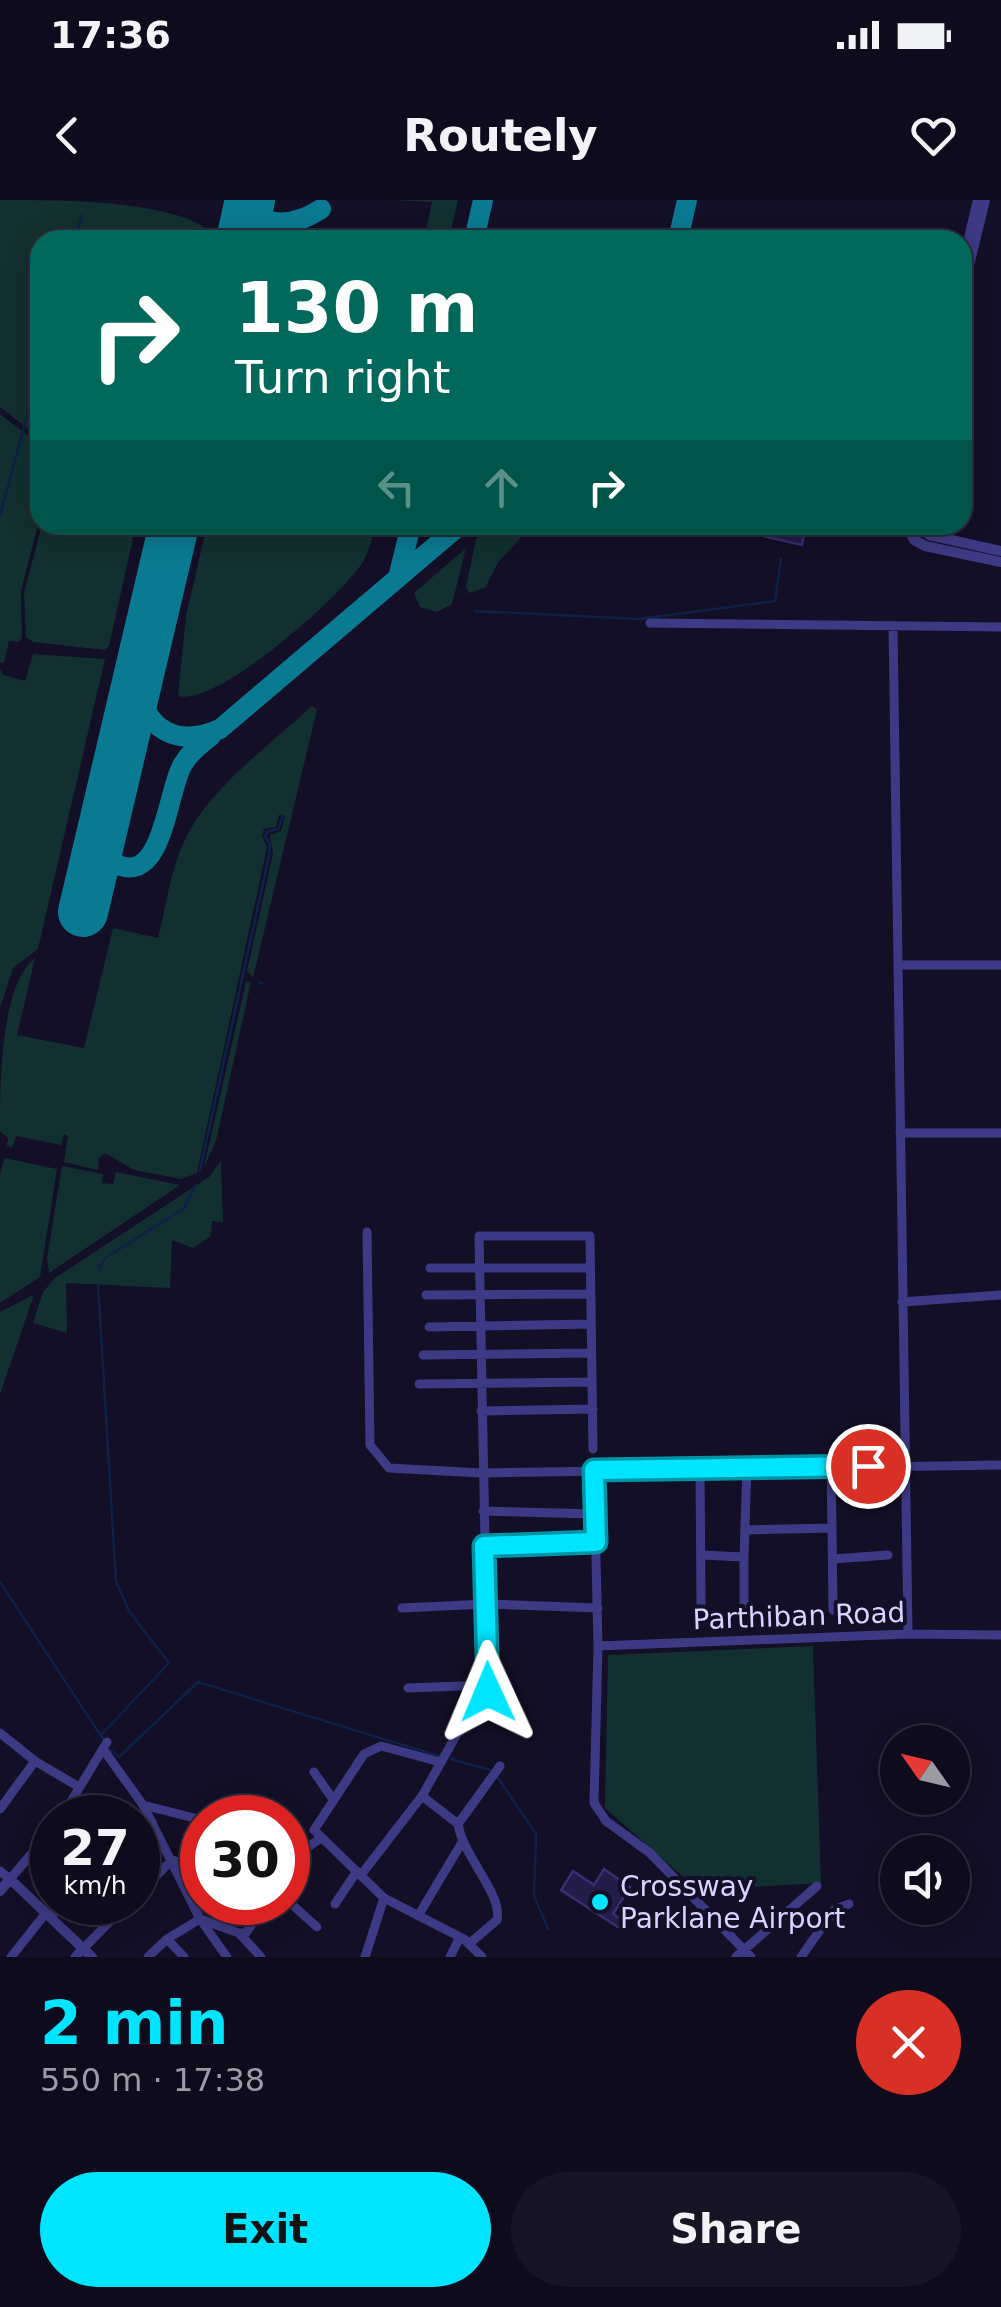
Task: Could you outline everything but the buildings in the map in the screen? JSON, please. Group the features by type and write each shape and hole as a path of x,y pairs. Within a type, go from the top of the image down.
{"street":[{"path":"972,231 981,200"},
{"path":"972,245 981,200"},
{"path":"911,535 925,546 1001,562"},
{"path":"929,535 1001,551"},
{"path":"650,623 1001,628"},
{"path":"893,626 908,1634"},
{"path":"898,965 1001,965"},
{"path":"900,1133 1001,1134"},
{"path":"367,1232 370,1446 389,1468 482,1473 1001,1465"},
{"path":"335,1904 422,1796 458,1734 484,1708 488,1685 479,1236 590,1236 593,1449"},
{"path":"430,1268 590,1268"},
{"path":"426,1295 590,1294"},
{"path":"902,1302 1001,1295"},
{"path":"429,1327 591,1324"},
{"path":"423,1355 592,1353"},
{"path":"419,1384 592,1382"},
{"path":"480,1411 593,1409"},
{"path":"831,1466 833,1610"},
{"path":"700,1468 701,1604"},
{"path":"744,1605 746,1468"},
{"path":"594,1470 598,1608 594,1794 598,1812 650,1853 749,1953"},
{"path":"482,1511 595,1514"},
{"path":"745,1530 832,1528"},
{"path":"484,1546 596,1542"},
{"path":"833,1559 888,1555"},
{"path":"701,1556 744,1557"},
{"path":"402,1608 486,1604 598,1608"},
{"name":"Parthiban Road","path":"598,1646 908,1634 1001,1635"},
{"path":"408,1688 488,1685"},
{"path":"0,1733 35,1761 79,1787"},
{"path":"74,1795 105,1745 137,1795"},
{"path":"440,1762 381,1746 364,1754 314,1830 384,1898 465,1940 482,1957"},
{"path":"0,1809 35,1761"},
{"path":"458,1824 500,1766"},
{"path":"314,1772 332,1798"},
{"path":"422,1796 458,1824 462,1844 498,1904 497,1920 465,1940 450,1957"},
{"path":"160,1837 180,1877"},
{"path":"310,1846 321,1838"},
{"path":"418,1916 462,1844"},
{"path":"0,1892 30,1856"},
{"path":"172,1860 180,1862"},
{"path":"160,1872 172,1860"},
{"path":"0,1871 30,1897"},
{"path":"736,1957 749,1953 817,1886"},
{"path":"365,1957 384,1898"},
{"path":"801,1957 834,1910 849,1904"},
{"path":"310,1921 317,1927"},
{"path":"10,1957 40,1925"},
{"path":"58,1925 83,1954 109,1925"},
{"path":"148,1957 167,1938 188,1925"},
{"path":"205,1925 227,1957"},
{"path":"217,1925 239,1934 261,1957"},
{"path":"239,1934 246,1933 251,1925"},
{"path":"167,1938 184,1957"}],"green space":[{"path":"0,200 134,206 183,217 203,226 203,230 30,230 30,430 0,407"},
{"path":"394,200 458,200 451,230 426,230 432,202"},
{"path":"0,414 30,437 30,535 35,535 21,591 22,638 9,641 4,663 0,662"},
{"path":"39,535 134,535 105,650 33,642 26,637 24,593"},
{"path":"205,535 373,535 363,562 350,578 277,646 221,684 197,695 178,696 186,616"},
{"path":"481,535 524,535 499,561 485,588 469,593 466,587 476,539"},
{"path":"466,548 452,604 437,612 420,607 414,593"},
{"path":"33,654 105,659 38,949 13,968 0,1008 0,669 3,675 25,681"},
{"path":"312,706 317,709 253,978 247,971 273,854 270,835 281,831 285,816 279,815 276,827 264,829 262,836 267,847 197,1173 181,1179 134,1170 105,1153 99,1158 98,1170 64,1162 68,1136 64,1134 61,1145 16,1136 12,1148 7,1146 8,1138 0,1131 4,1037 23,971 35,958 17,1035 84,1048 113,928 158,938 175,864 195,822 224,785"},
{"path":"246,982 251,982 216,1141 204,1167"},
{"path":"4,1158 57,1169 40,1277 0,1303 0,1175"},
{"path":"221,1161 223,1222 212,1221 211,1236 193,1248 172,1240 170,1288 66,1283 67,1333 33,1323 43,1292 55,1278 209,1177"},
{"path":"62,1166 103,1174 102,1183 113,1184 116,1172 180,1185 49,1273 47,1259"},
{"path":"33,1298 0,1394 0,1312"},
{"path":"813,1646 821,1883 698,1890 605,1808 608,1655"}],"waterway":[{"path":"78,230 82,215"},
{"path":"0,515 30,405"},
{"path":"475,611 639,619 775,601 781,559"},
{"path":"200,1170 269,856 270,843 265,837 267,832 278,829 283,816"},
{"path":"99,1269 104,1259 184,1208 196,1185"},
{"path":"98,1284 116,1581 129,1611 169,1663 101,1735"},
{"path":"0,1582 103,1739"},
{"path":"110,1750 119,1757 198,1682 439,1756"},
{"path":"451,1759 490,1770"},
{"path":"496,1775 536,1834 534,1896 548,1929"}],"taxiway":[{"path":"250,200 263,217 272,221 302,219 321,209"},
{"path":"476,230 483,200"},
{"path":"680,230 687,200"},
{"path":"398,578 409,535"},
{"path":"138,683 147,713 165,731 190,736 220,729 448,535"},
{"path":"101,838 105,853 116,864 132,867 144,862 162,832 183,764 211,736"}],"runway":[{"path":"243,230 250,200"},
{"path":"83,912 172,535"}],"place":[{"name":"Crossway Parklane Airport","path":"600,1902"}],"route":[{"path":"488,1692 484,1546 596,1542 594,1470 868,1466"}]}
